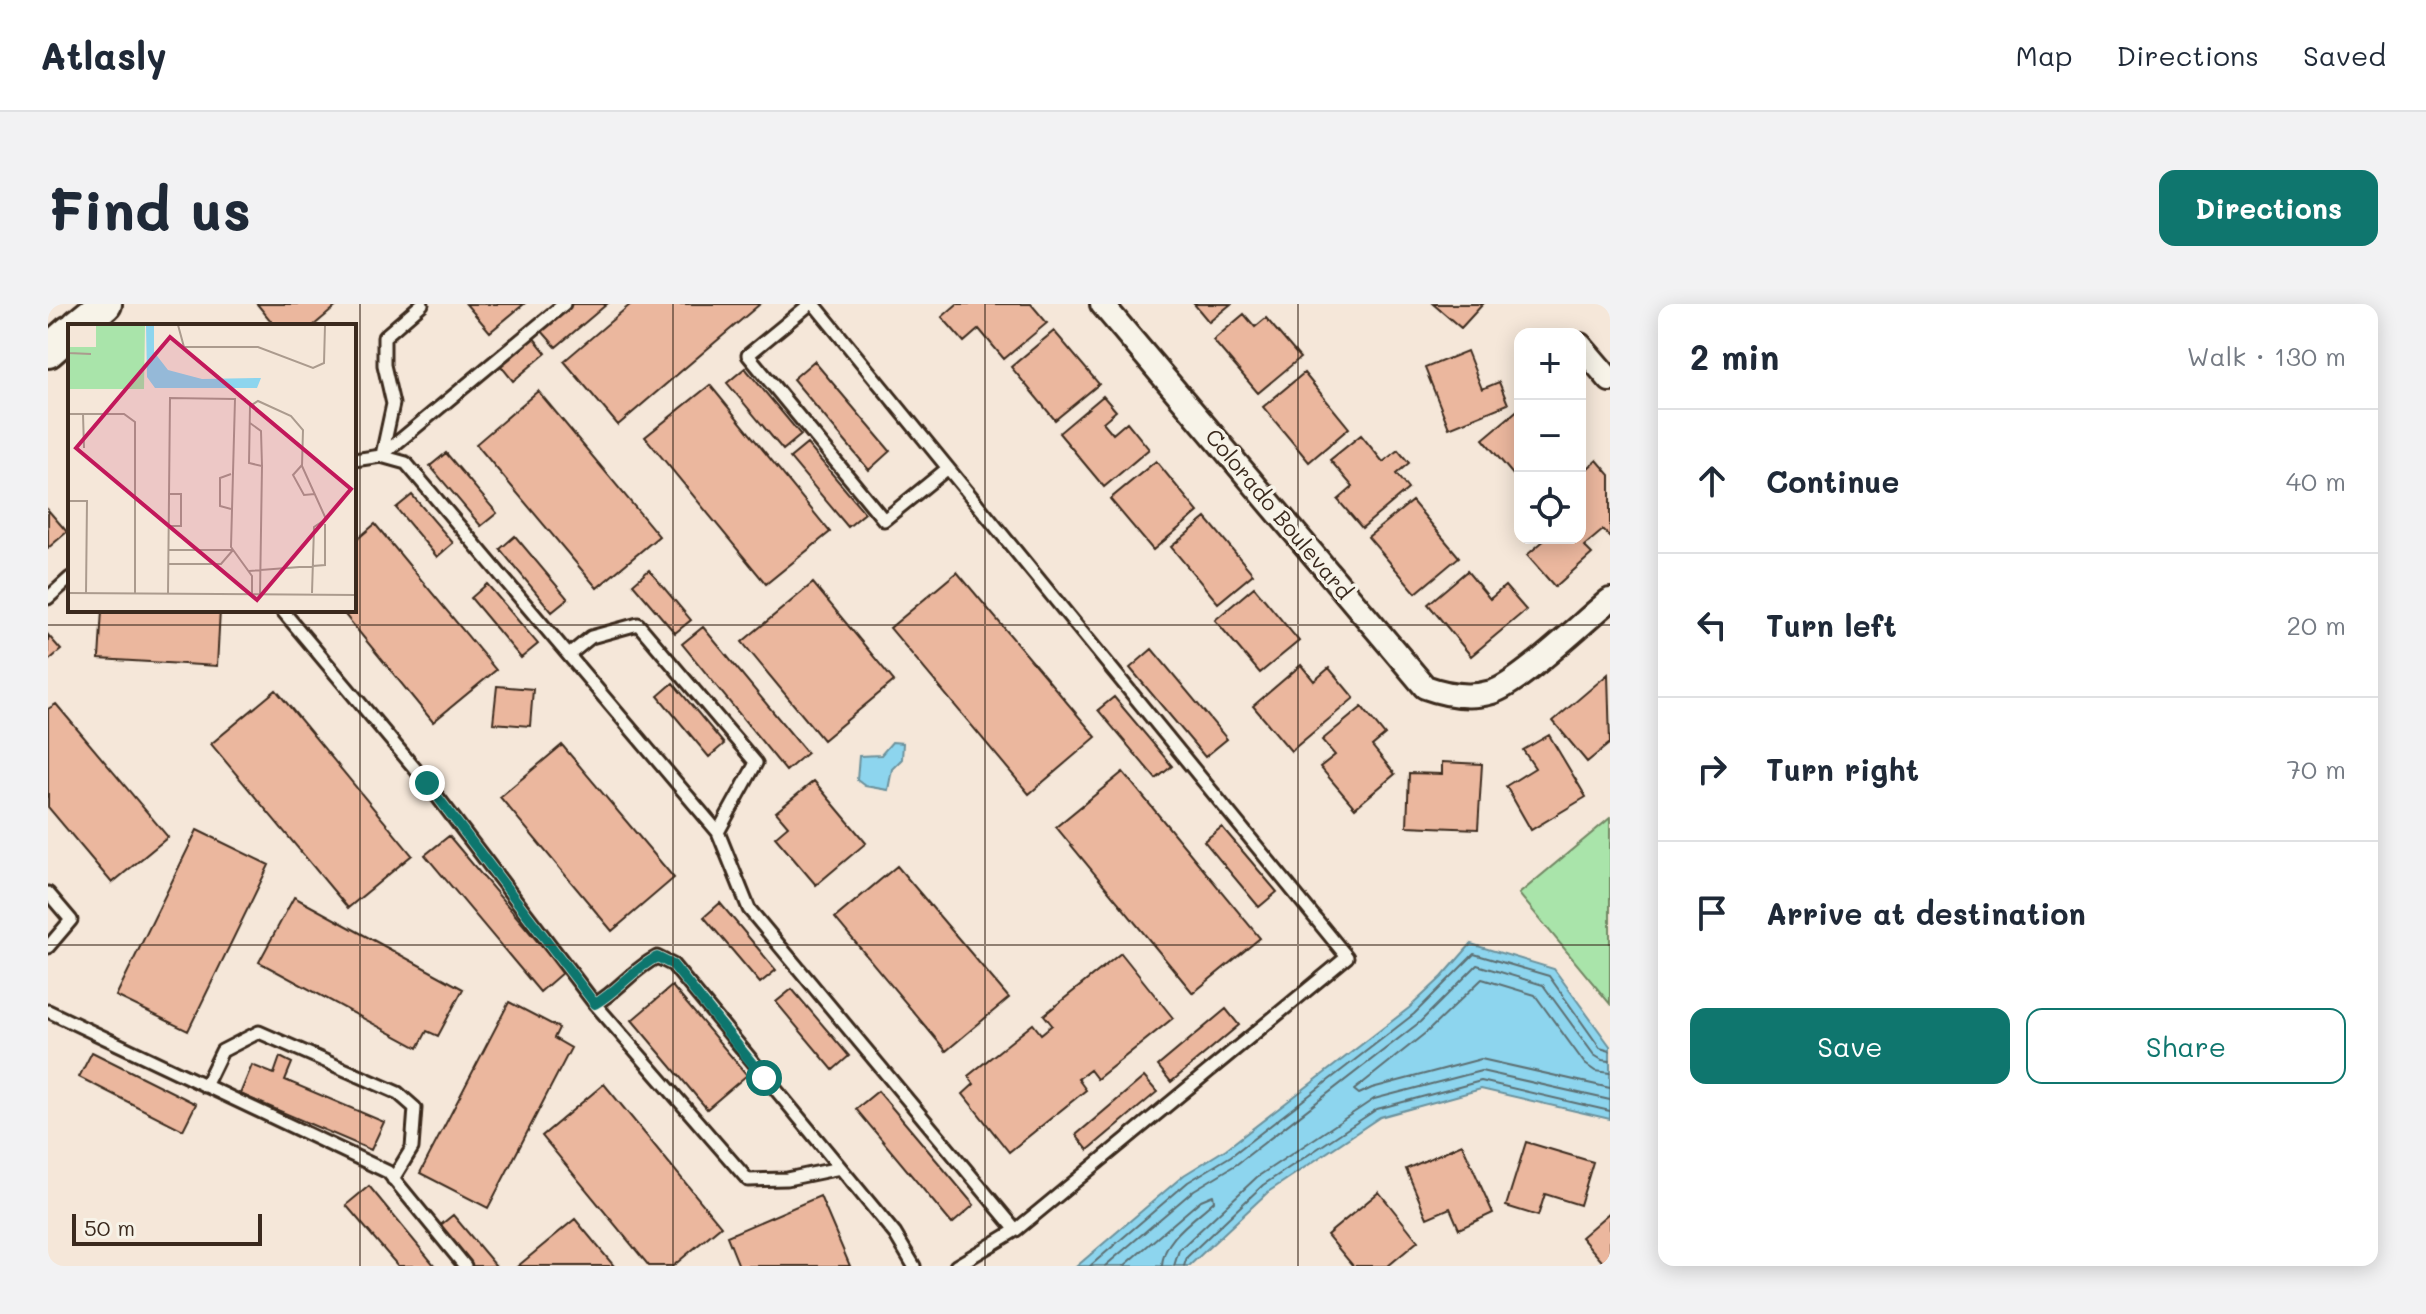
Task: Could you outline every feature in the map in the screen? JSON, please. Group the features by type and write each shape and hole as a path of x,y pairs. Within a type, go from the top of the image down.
{"street":[{"name":"Colorado Boulevard","path":"1102,304 1425,687 1448,695 1494,692 1514,680 1610,600"},
{"path":"1586,352 1610,380"}],"lane":[{"path":"381,456 393,404 384,365 384,337 422,304"},
{"path":"381,456 564,304"},
{"path":"948,468 884,520 748,355 812,304 948,468 1347,957 1016,1230 956,1266"},
{"path":"356,460 381,456 406,463 718,832 749,909 1016,1230"},
{"path":"48,598 68,580"},
{"path":"284,612 427,783 595,1004 748,1180 778,1181 840,1168"},
{"path":"569,655 591,637 638,624 756,763 718,832"},
{"path":"48,893 71,920 48,947"},
{"path":"595,1004 613,994 637,967 657,957 673,965 895,1234 914,1266"},
{"path":"48,1011 388,1172 465,1266"},
{"path":"205,1086 222,1051 259,1032 398,1093 415,1108 412,1148 393,1179"}],"green space":[{"path":"1610,818 1610,1004 1519,894"}],"water":[{"path":"892,742 903,743 902,759 892,769 888,790 865,786 857,780 859,756 881,755"},
{"path":"1471,944 1554,969 1610,1046 1610,1119 1481,1089 1380,1117 1268,1192 1189,1266 1077,1266 1184,1175 1226,1149 1409,1008"}],"building":[{"path":"257,304 339,304 315,324 273,324"},
{"path":"466,304 524,304 490,332"},
{"path":"572,304 607,304 556,347 541,330"},
{"path":"631,304 760,304 618,425 564,361"},
{"path":"957,304 1031,304 1047,323 1004,359 979,329 964,342 942,317"},
{"path":"1194,304 1231,304 1209,322"},
{"path":"1433,304 1483,304 1461,328"},
{"path":"1244,314 1255,327 1266,318 1300,358 1258,393 1213,340"},
{"path":"1054,331 1099,384 1055,420 1011,367"},
{"path":"533,337 546,353 513,381 500,365"},
{"path":"1467,351 1482,389 1499,382 1508,404 1449,428 1425,368"},
{"path":"814,361 890,451 869,470 793,379"},
{"path":"745,368 801,435 783,450 727,383"},
{"path":"1304,373 1349,428 1309,462 1263,407"},
{"path":"710,385 830,532 766,584 645,437"},
{"path":"538,391 659,536 597,588 476,444"},
{"path":"1103,396 1116,411 1103,422 1113,434 1127,422 1149,449 1104,487 1059,433"},
{"path":"1514,413 1514,476 1483,439"},
{"path":"1361,435 1383,462 1398,450 1409,463 1396,474 1408,489 1362,528 1338,500 1353,487 1330,460"},
{"path":"807,444 865,513 848,527 790,458"},
{"path":"446,453 497,513 481,526 430,466"},
{"path":"1597,460 1610,475 1610,537 1603,530 1584,546 1592,554 1555,587 1527,555 1540,544 1586,544 1586,470"},
{"path":"1156,461 1198,512 1153,550 1110,499"},
{"path":"412,495 453,543 437,557 396,508"},
{"path":"1412,501 1459,557 1416,593 1368,537"},
{"path":"48,510 67,532 48,548"},
{"path":"1206,518 1253,574 1218,603 1171,547"},
{"path":"375,524 496,670 433,722 343,612 356,612 356,540"},
{"path":"515,536 568,599 552,612 500,549"},
{"path":"649,570 691,620 675,633 633,584"},
{"path":"1467,571 1490,599 1505,586 1526,610 1471,656 1428,604"},
{"path":"957,572 1096,737 1029,794 890,628"},
{"path":"813,583 894,681 823,740 742,642"},
{"path":"487,584 538,644 521,658 471,598"},
{"path":"1254,587 1299,641 1260,673 1215,620"},
{"path":"102,612 220,612 217,666 99,659"},
{"path":"703,627 807,753 786,771 682,644"},
{"path":"48,635 61,650 48,661"},
{"path":"1152,649 1227,739 1205,757 1130,668"},
{"path":"1301,665 1314,681 1329,668 1354,698 1291,751 1253,706"},
{"path":"1608,674 1610,743 1587,762 1553,721"},
{"path":"673,683 724,744 709,757 658,696"},
{"path":"497,686 533,689 530,726 493,723"},
{"path":"276,690 412,855 348,908 211,744"},
{"path":"1114,697 1172,766 1156,779 1098,710"},
{"path":"56,704 168,837 112,883 48,807 48,709"},
{"path":"1362,707 1385,735 1372,746 1395,774 1355,808 1320,767 1335,755 1322,740"},
{"path":"1549,735 1586,797 1531,830 1506,786 1535,768 1523,750"},
{"path":"562,745 674,878 612,931 500,797"},
{"path":"1442,762 1482,764 1478,829 1407,826 1409,773 1442,774"},
{"path":"1123,772 1260,938 1193,993 1056,827"},
{"path":"814,781 866,843 816,885 775,837 788,826 776,812"},
{"path":"1222,827 1277,892 1259,907 1204,841"},
{"path":"197,830 269,865 188,1031 116,996"},
{"path":"449,836 563,972 540,992 425,855"},
{"path":"897,866 1009,998 946,1051 835,918"},
{"path":"294,897 463,989 438,1036 427,1031 418,1048 259,962"},
{"path":"720,903 776,970 760,983 704,917"},
{"path":"1121,953 1173,1018 1097,1079 1090,1070 1078,1079 1086,1090 1009,1152 963,1094 974,1084 968,1076 1033,1024 1041,1034 1052,1025 1044,1015"},
{"path":"672,986 747,1075 707,1109 632,1020"},
{"path":"792,989 849,1056 833,1070 776,1002"},
{"path":"509,1002 559,1028 554,1038 571,1048 488,1208 420,1173"},
{"path":"1226,1009 1239,1025 1171,1082 1158,1066"},
{"path":"92,1052 196,1104 183,1130 79,1077"},
{"path":"280,1057 292,1063 285,1080 384,1122 371,1150 240,1094 252,1065 274,1074"},
{"path":"1144,1077 1157,1092 1088,1150 1076,1135"},
{"path":"604,1084 721,1226 673,1266 649,1266 542,1136"},
{"path":"878,1091 974,1205 952,1224 856,1109"},
{"path":"1526,1142 1593,1162 1580,1205 1545,1194 1538,1216 1506,1206"},
{"path":"1462,1144 1493,1213 1459,1229 1450,1208 1427,1218 1406,1169"},
{"path":"369,1186 435,1266 398,1266 346,1205"},
{"path":"1379,1192 1418,1241 1388,1266 1353,1266 1327,1235"},
{"path":"820,1196 850,1266 739,1266 727,1236"},
{"path":"1610,1212 1610,1265 1606,1266 1581,1237"},
{"path":"453,1215 496,1266 469,1266 437,1228"},
{"path":"575,1219 614,1266 518,1266"}],"route":[{"path":"427,783 595,1004 613,994 637,967 657,957 673,965 764,1078"}]}
